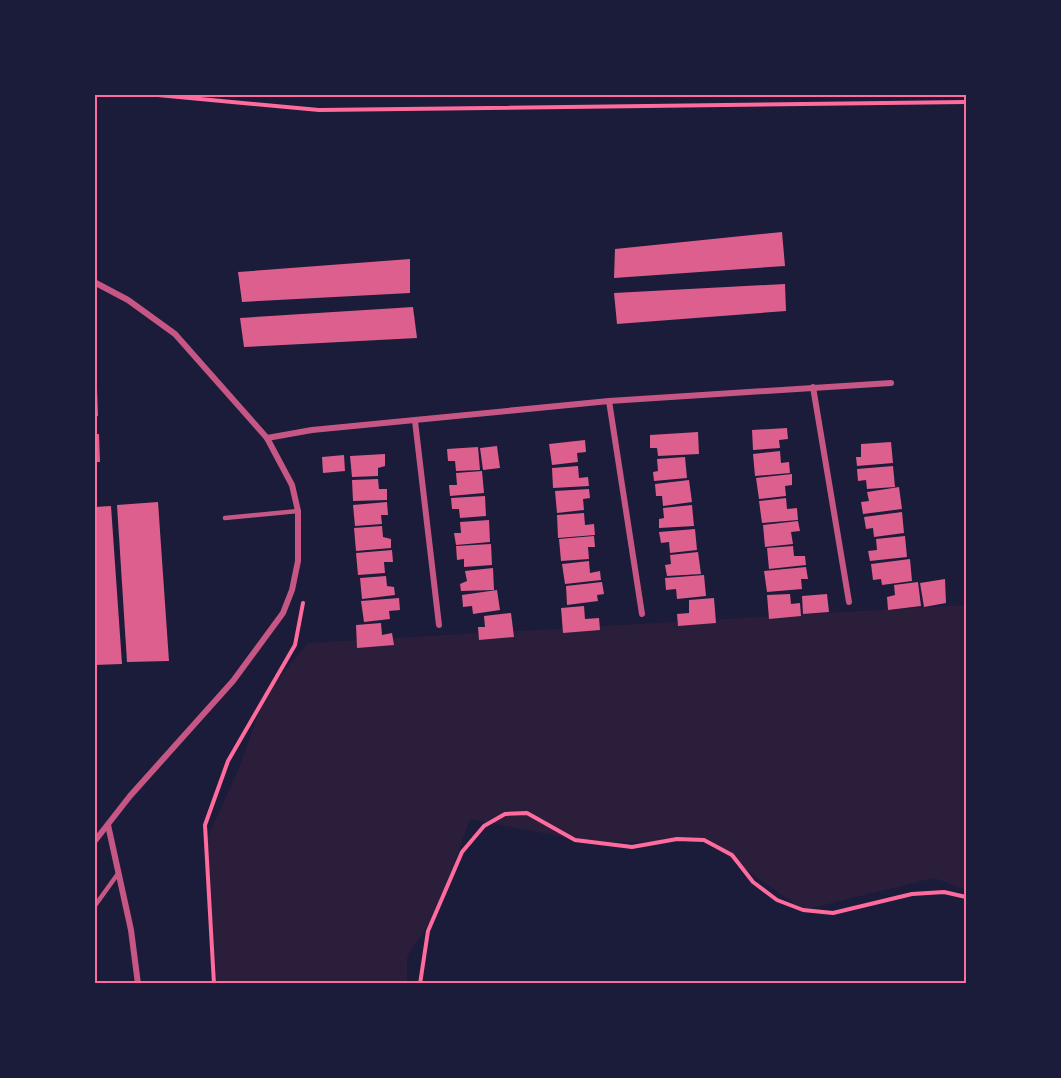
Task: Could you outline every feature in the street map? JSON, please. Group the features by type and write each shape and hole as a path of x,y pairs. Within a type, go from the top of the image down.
{"street":[{"path":"94,282 128,300 175,334 267,438 292,485 298,511 298,561 292,590 283,613 233,681 130,796 94,842"},
{"path":"267,438 312,430 609,401 891,383"},
{"path":"813,387 849,602"},
{"path":"609,401 642,614"},
{"path":"415,421 439,625"},
{"path":"108,825 117,876 131,930 138,984"}],"lane":[{"path":"225,518 298,511"},
{"path":"94,907 117,876"}],"path":[{"path":"147,94 319,110 966,102"},
{"path":"214,984 205,825 228,761 296,645 303,600"},
{"path":"420,984 428,931 462,852 484,826 505,814 527,813 575,840 632,847 677,839 704,840 732,855 753,882 777,900 803,910 833,913 912,894 944,892 966,897"}],"shaded area":[{"path":"966,605 966,890 934,878 803,910 704,840 594,843 470,819 437,911 407,957 407,983 217,983 206,841 239,768 266,693 308,643"}],"building":[{"path":"782,232 785,266 614,278 615,249"},
{"path":"410,259 410,293 242,302 238,272"},
{"path":"785,284 786,311 617,324 614,293"},
{"path":"413,307 417,338 244,347 240,318"},
{"path":"94,388 97,388 98,416 94,416"},
{"path":"787,428 788,439 779,440 780,448 753,450 752,430"},
{"path":"698,432 699,454 658,456 657,448 650,448 650,435"},
{"path":"94,434 99,434 100,462 94,462"},
{"path":"585,440 586,452 577,453 578,462 552,465 549,444"},
{"path":"891,442 893,463 857,466 856,457 861,457 861,444"},
{"path":"497,446 500,468 483,470 480,448"},
{"path":"478,447 480,470 456,471 455,461 448,461 447,449"},
{"path":"780,451 781,463 789,462 790,473 755,476 753,454"},
{"path":"385,454 385,466 378,468 378,476 352,477 350,456"},
{"path":"344,455 345,471 323,473 322,457"},
{"path":"685,457 687,478 654,481 653,472 658,471 657,459"},
{"path":"578,466 579,478 588,477 589,486 553,488 552,468"},
{"path":"893,466 895,487 867,489 866,480 858,481 857,469"},
{"path":"482,471 484,493 450,496 449,485 457,485 456,473"},
{"path":"792,474 792,485 785,486 786,496 759,499 756,478"},
{"path":"378,479 379,489 387,489 387,500 353,501 352,480"},
{"path":"689,480 692,502 663,506 662,496 656,496 655,484"},
{"path":"899,487 902,509 863,514 861,502 869,501 867,492"},
{"path":"589,489 590,498 583,499 584,510 557,513 555,491"},
{"path":"485,496 486,516 460,518 459,509 452,509 451,498"},
{"path":"786,498 787,509 797,508 798,520 762,523 759,501"},
{"path":"158,502 169,661 127,662 117,505"},
{"path":"387,502 388,515 381,515 382,524 355,526 353,505"},
{"path":"692,505 694,526 659,528 659,519 664,518 663,508"},
{"path":"111,506 122,664 94,665 94,507"},
{"path":"902,512 904,533 874,537 873,528 866,529 864,517"},
{"path":"584,513 585,525 594,524 595,535 558,538 557,515"},
{"path":"489,520 490,542 456,545 454,533 461,533 460,522"},
{"path":"798,521 800,531 791,532 793,544 765,547 763,525"},
{"path":"382,526 383,537 391,539 391,548 356,551 354,528"},
{"path":"695,529 697,550 670,553 669,542 661,543 659,532"},
{"path":"594,536 595,547 588,547 589,559 561,561 559,539"},
{"path":"905,536 907,557 870,561 868,551 877,550 876,539"},
{"path":"491,544 492,565 464,567 464,559 457,560 456,546"},
{"path":"793,546 794,556 805,556 806,565 769,569 767,548"},
{"path":"392,550 393,562 384,562 385,573 358,575 356,553"},
{"path":"698,552 701,574 667,576 665,565 671,564 670,555"},
{"path":"910,559 912,581 882,585 881,579 873,580 871,564"},
{"path":"589,561 590,573 600,571 601,580 565,584 562,564"},
{"path":"806,567 808,579 801,579 802,589 767,592 764,571"},
{"path":"493,568 494,590 461,591 460,584 467,581 465,571"},
{"path":"704,575 706,596 677,599 676,589 666,590 665,578"},
{"path":"386,576 387,586 394,587 395,595 362,599 360,578"},
{"path":"945,579 946,603 924,607 920,583"},
{"path":"602,582 604,594 597,595 598,601 567,605 566,586"},
{"path":"918,582 921,606 888,610 887,597 895,595 894,585"},
{"path":"497,590 500,610 473,614 472,606 463,607 462,595"},
{"path":"790,594 791,604 800,603 801,616 769,619 767,595"},
{"path":"827,594 829,612 803,614 802,596"},
{"path":"399,598 400,610 389,611 390,619 364,622 361,601"},
{"path":"714,598 716,623 678,626 677,614 689,613 689,600"},
{"path":"584,606 585,619 599,618 600,630 563,633 561,608"},
{"path":"511,613 514,637 479,640 478,627 485,627 484,616"},
{"path":"381,623 382,635 392,633 394,645 357,648 356,625"}]}
